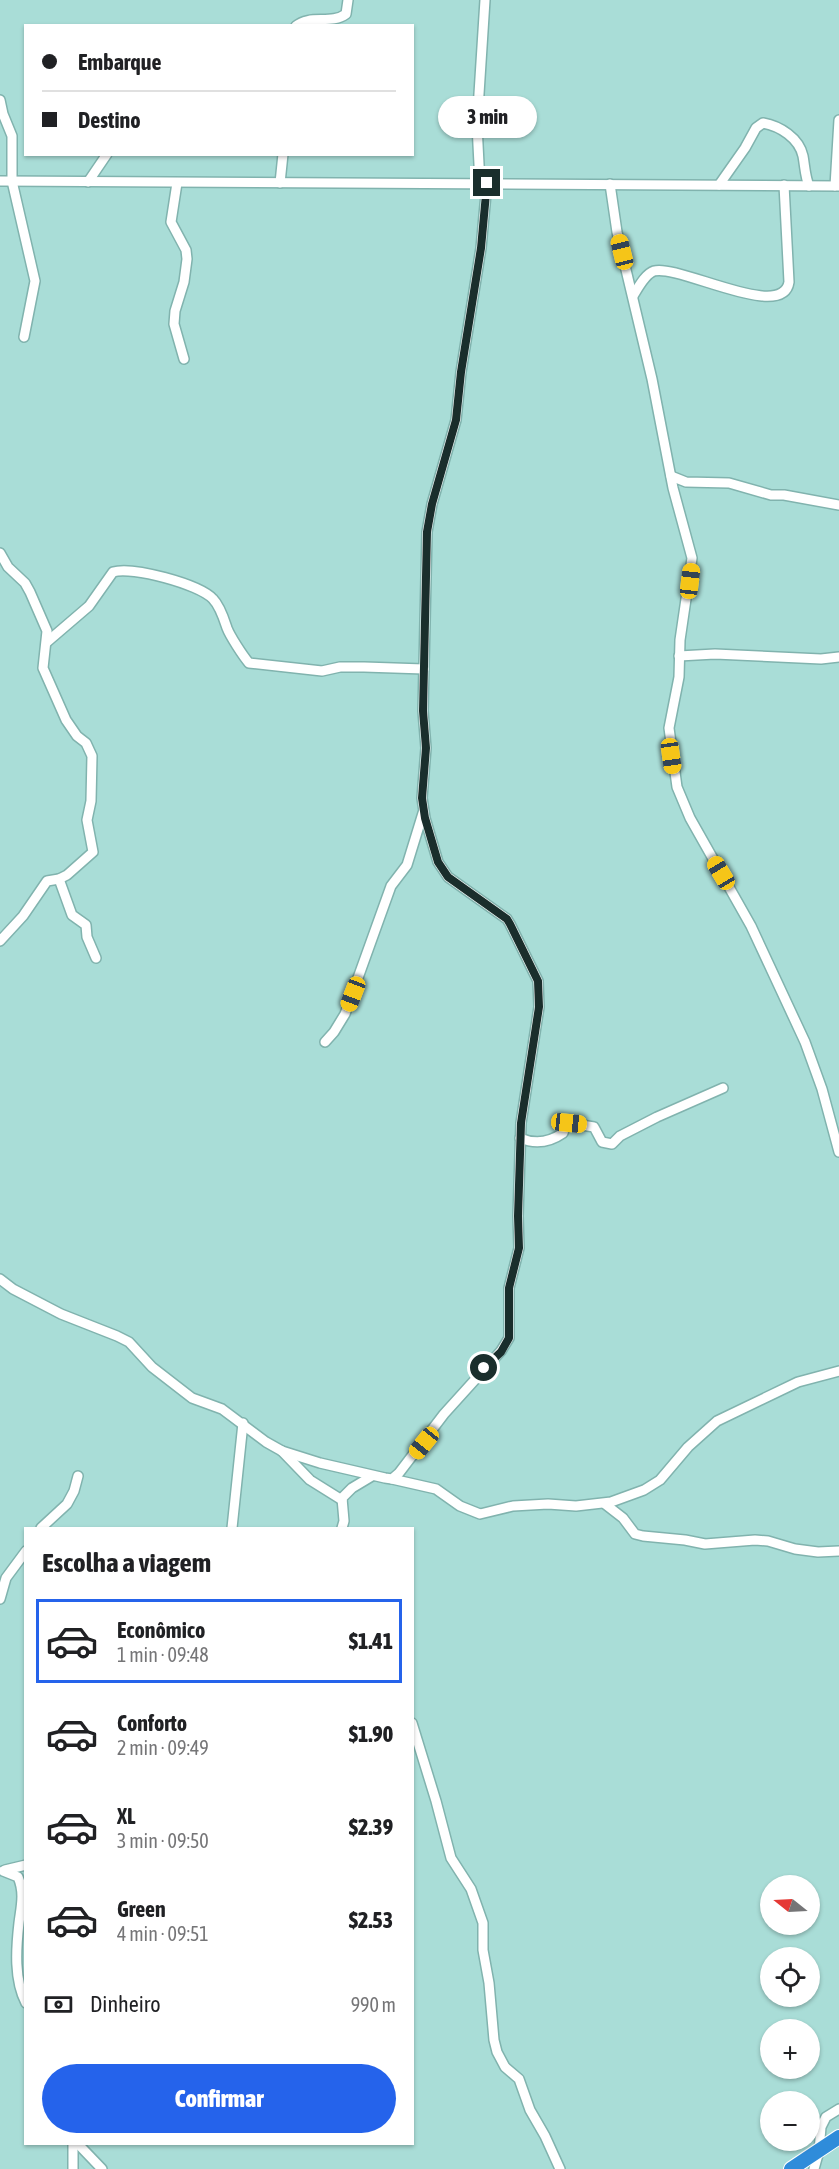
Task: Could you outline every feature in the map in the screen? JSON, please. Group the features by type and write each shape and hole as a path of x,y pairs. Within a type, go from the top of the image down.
{"highway":[{"path":"820,2150 839,2137"},
{"path":"791,2169 819,2151"}],"street":[{"path":"300,24 308,20 331,20 344,17 348,0"},
{"path":"392,1479 410,1460 444,1414 501,1352 509,1338 509,1288 519,1248 520,1138 539,1007 538,981 507,919 448,877 435,854 423,810 426,758 423,726 427,532 432,504 456,420 481,248 483,184 477,124 485,0"},
{"path":"0,100 12,136 12,181 35,281 24,338"},
{"path":"0,181 837,186 839,120"},
{"path":"719,185 756,128 763,123 784,131 794,140 802,156 805,178 809,186"},
{"path":"88,182 106,156"},
{"path":"280,183 283,156"},
{"path":"177,183 171,222 186,250 188,259 174,324 184,359"},
{"path":"610,184 617,232 660,417 671,476 691,552 692,564 683,614 679,677 669,728 677,787 699,836 751,926 805,1042 822,1089 839,1150"},
{"path":"633,296 650,273 660,270 674,271 741,292 773,296 784,293 788,289 789,282 784,185"},
{"path":"671,476 686,482 729,483 756,492 839,505"},
{"path":"0,554 8,567 27,586 44,621 47,642 43,664 55,698 71,729 86,743 92,756 91,801 87,820 93,852 59,879 47,881 23,916 0,941"},
{"path":"47,642 89,606 113,572 130,570 178,581 213,598 228,630 249,663 322,670 340,667 424,669"},
{"path":"679,656 715,654 821,659 839,657"},
{"path":"324,1042 334,1032 345,1014 392,886 407,865 423,810"},
{"path":"59,879 72,915 86,925 87,937 96,958"},
{"path":"520,1138 537,1143 551,1140 563,1133 569,1123 594,1126 602,1142 612,1144 620,1136 657,1117 723,1088"},
{"path":"0,1279 61,1314 129,1342 152,1367 188,1395 222,1409 266,1442 282,1451 372,1476 436,1489 460,1506 480,1514 506,1507 534,1504 564,1506 605,1504 644,1490 660,1480 688,1447 717,1421 798,1382 839,1371"},
{"path":"232,1527 243,1423"},
{"path":"282,1451 310,1480 342,1500"},
{"path":"42,1527 67,1504 78,1476"},
{"path":"342,1527 344,1515 342,1500 352,1488 372,1476"},
{"path":"605,1504 623,1518 635,1534 643,1536 705,1544 755,1540 768,1541 795,1550 839,1551"},
{"path":"0,1599 6,1578 24,1554"},
{"path":"414,1730 451,1858 471,1889 483,1923 483,1950 497,2052 505,2067 519,2079 530,2110 560,2169"},
{"path":"2,1871 24,1866"},
{"path":"2,1871 18,1877 23,1896 19,1924 18,1983 24,1998"},
{"path":"820,2131 824,2121 839,2109"},
{"path":"73,2145 73,2169"},
{"path":"79,2145 102,2169"},
{"path":"814,2169 819,2151"}],"route":[{"path":"484,1368 497,1357 509,1338 508,1296 519,1248 521,1123 540,989 528,959 507,919 448,877 438,862 425,818 422,798 426,758 423,711 427,532 432,504 456,420 461,372 481,248 487,183"}]}
